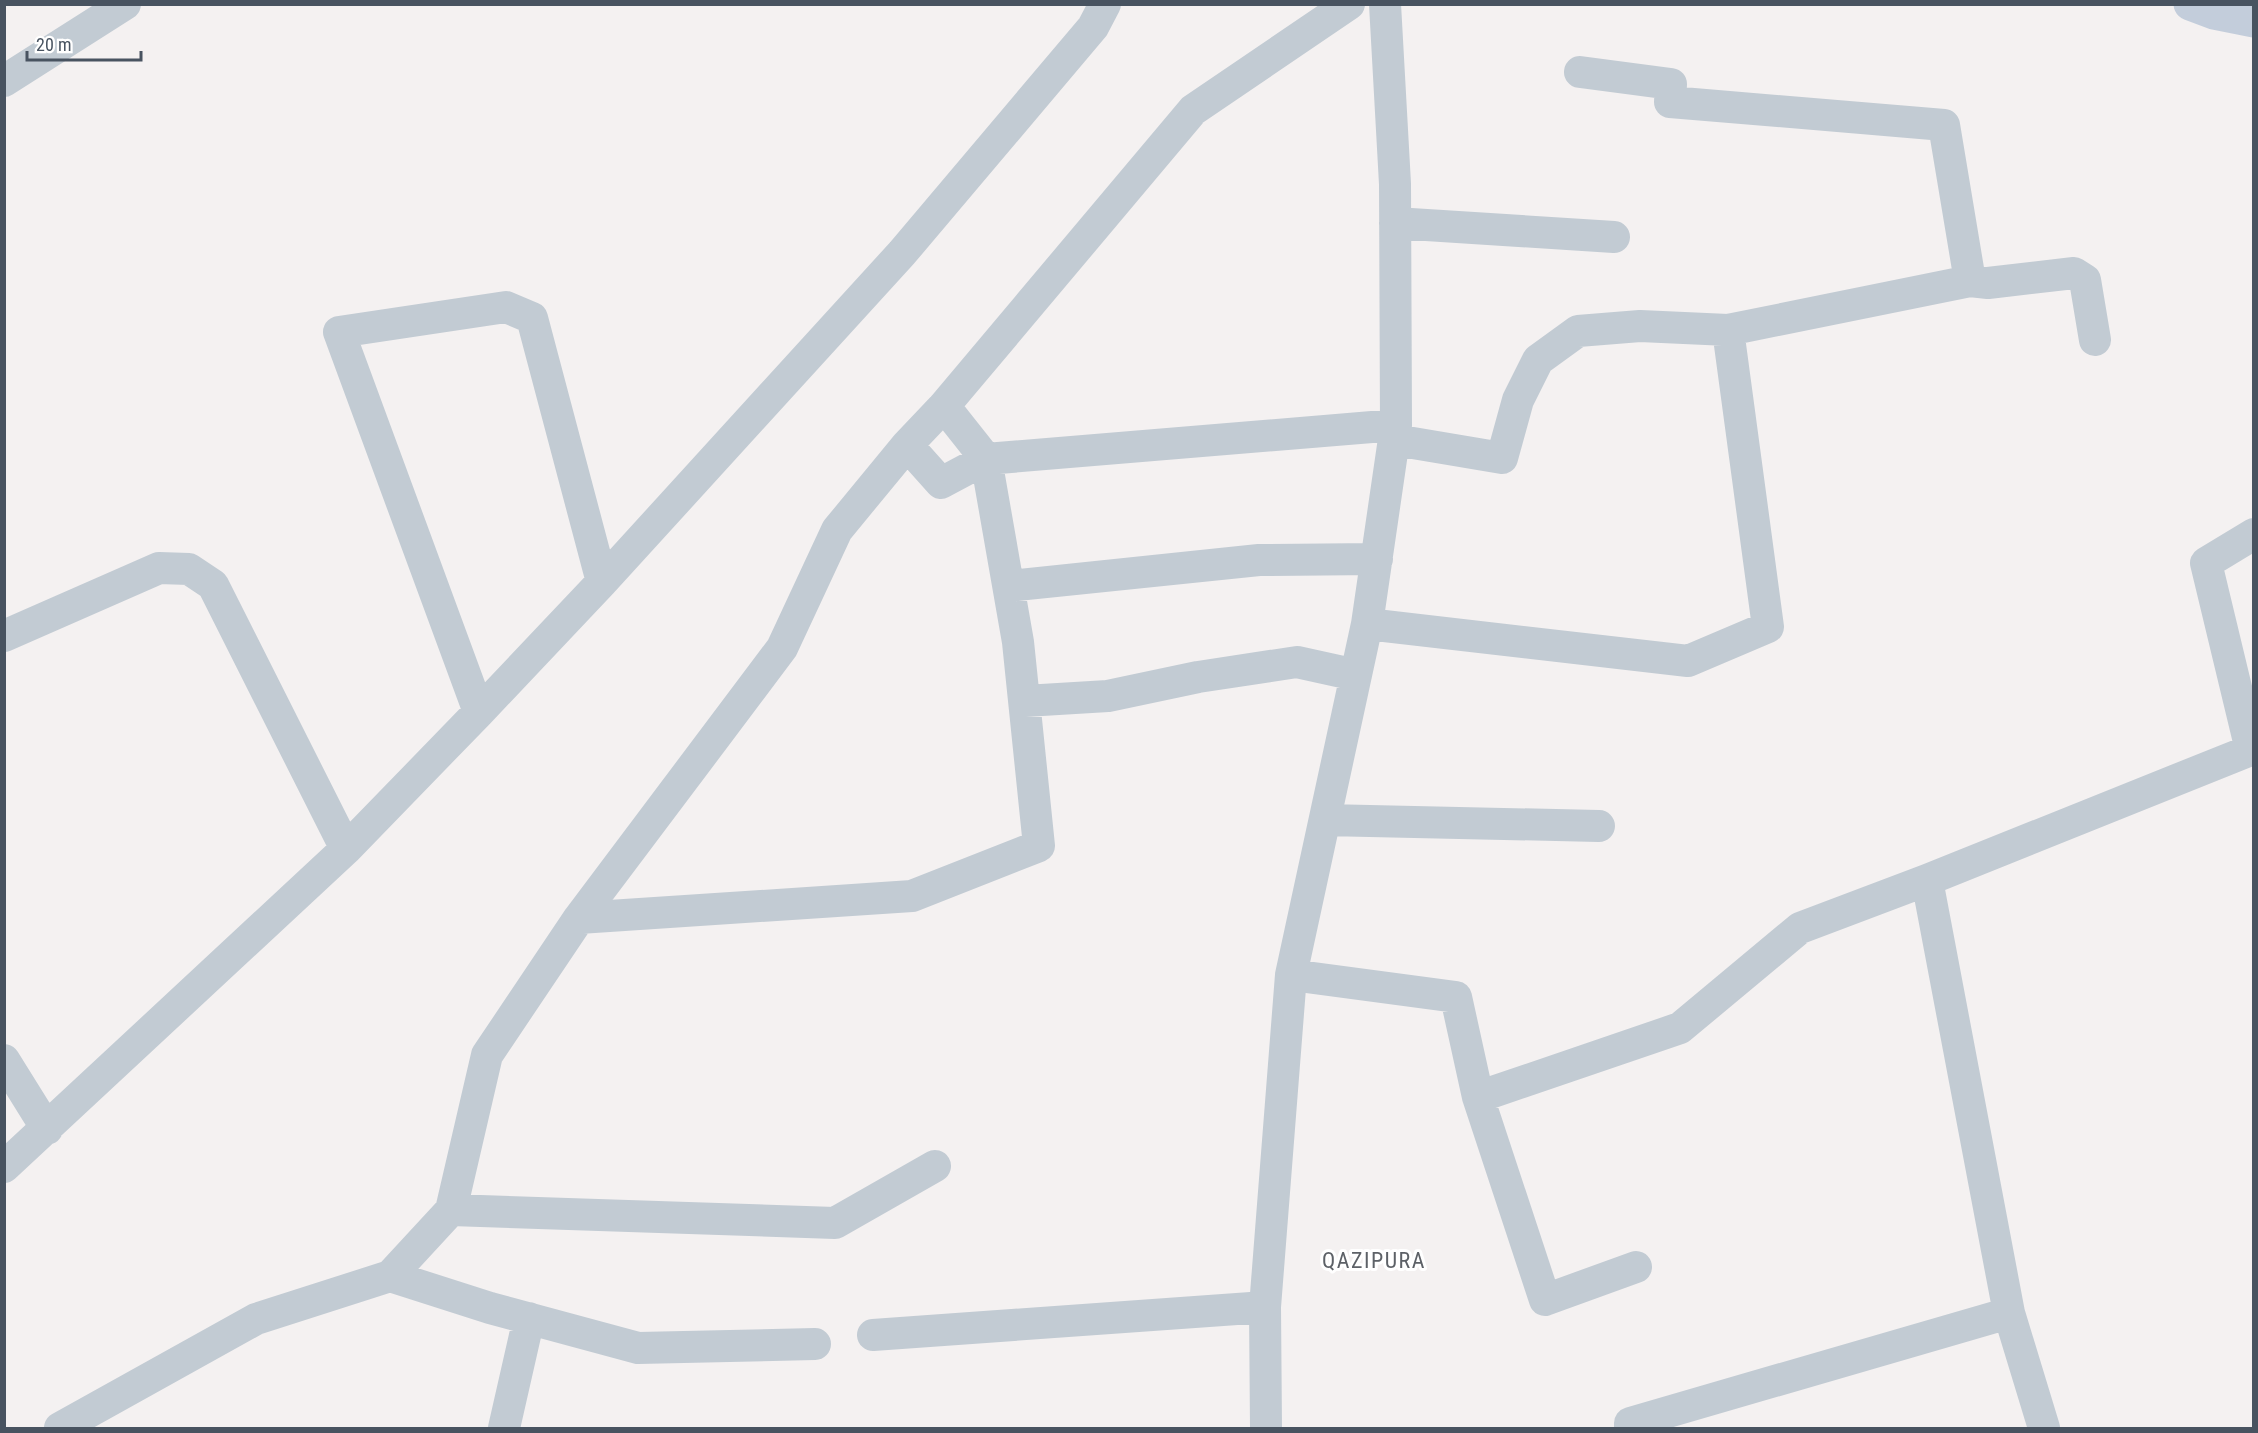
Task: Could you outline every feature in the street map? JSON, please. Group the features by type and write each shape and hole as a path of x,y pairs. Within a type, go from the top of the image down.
{"main road":[{"path":"2190,4 2214,13 2253,21"}],"street":[{"path":"4,81 125,4"},
{"path":"4,1167 346,849 479,712 602,582 902,253 1093,27 1105,4"},
{"path":"60,1428 256,1319 390,1276 451,1210 487,1055 579,918 782,648 837,530 1193,110 1349,4"},
{"path":"1266,1428 1265,1307 1291,975 1367,624 1395,433 1395,184 1385,4"},
{"path":"1580,72 1671,84 1670,102 1944,125 1970,281"},
{"path":"1395,223 1614,237"},
{"path":"907,445 941,483 986,459 1395,433 1503,458 1518,400 1538,360 1578,331 1640,326 1728,330 1970,281 1988,283 2074,273 2085,280 2095,340"},
{"path":"479,712 339,332 506,307 532,318 602,582"},
{"path":"1367,624 1688,661 1768,627 1728,330"},
{"path":"579,918 912,896 1040,846 1018,642 986,459 944,406"},
{"path":"1478,1097 1680,1028 1800,928 1927,880 2251,750 2206,563 2253,534"},
{"path":"1009,586 1258,560 1377,559"},
{"path":"4,636 159,568 189,568 213,585 346,849"},
{"path":"1025,700 1108,696 1198,676 1297,662 1356,675"},
{"path":"1325,820 1599,826"},
{"path":"1927,880 2009,1313 2044,1428"},
{"path":"1291,975 1456,997 1478,1097 1545,1300 1636,1267"},
{"path":"4,1060 47,1129"},
{"path":"451,1210 835,1223 935,1166"},
{"path":"390,1276 638,1348 815,1344"},
{"path":"873,1335 1265,1307"},
{"path":"1630,1428 1630,1423 2009,1313"},
{"path":"504,1428 529,1318"}],"district":[{"name":"QAZIPURA","path":"1374,1260"}]}
